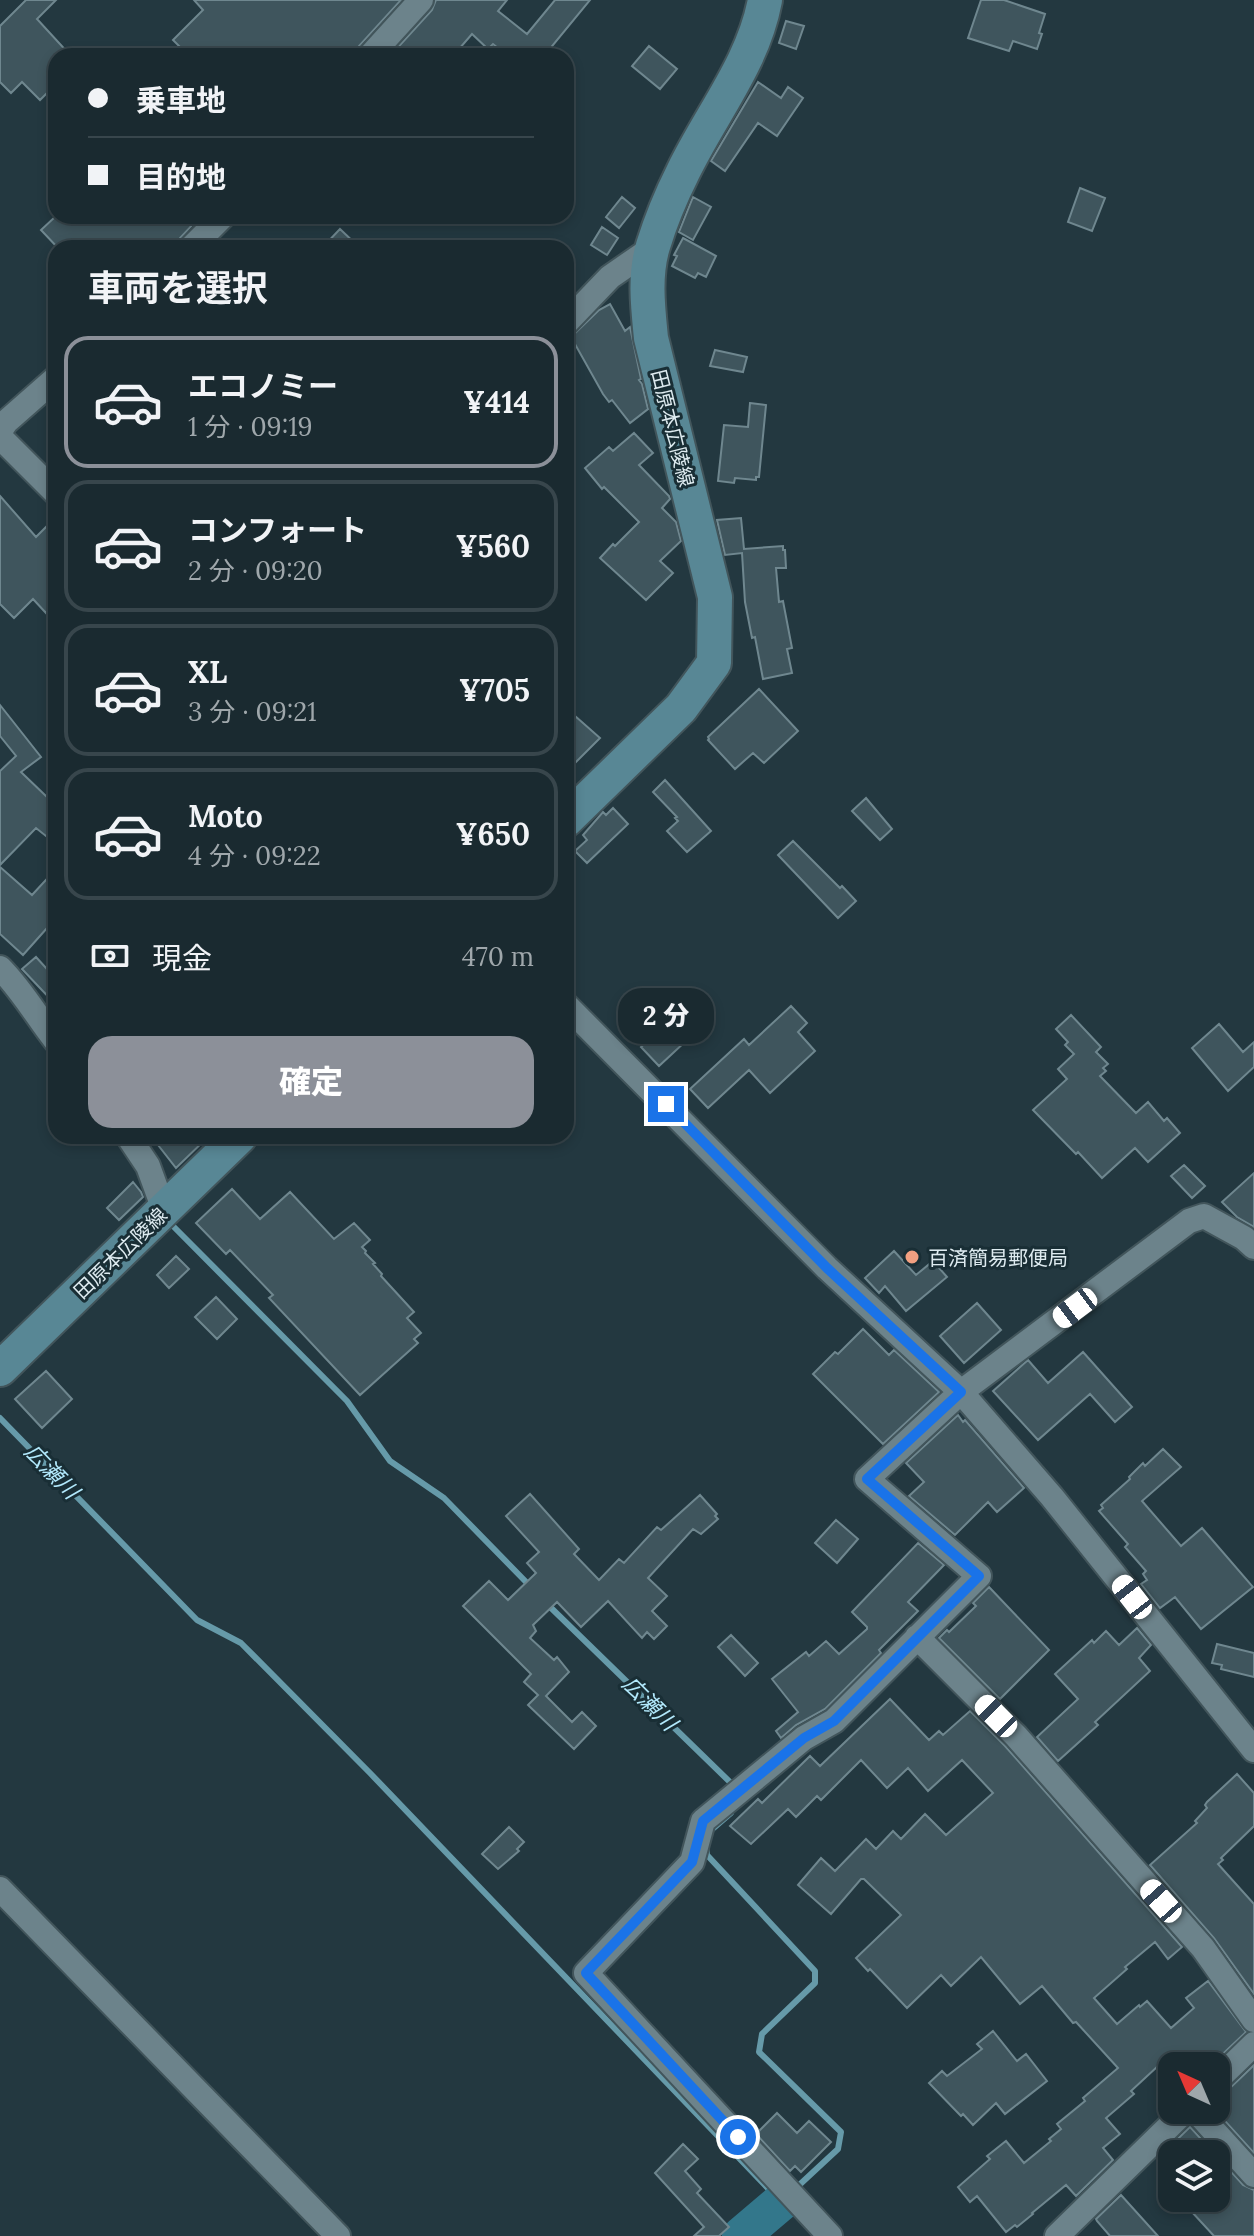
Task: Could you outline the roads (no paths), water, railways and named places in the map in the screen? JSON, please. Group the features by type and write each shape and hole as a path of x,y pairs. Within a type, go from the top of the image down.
{"main road":[{"name":"田原本広陵線","path":"574,812 681,708 714,663 715,597 651,338 647,295 652,248 683,172 735,81 760,26 765,0"},
{"name":"田原本広陵線","path":"0,1369 232,1144"}],"street":[{"path":"377,48 421,0"},
{"path":"199,240 215,224"},
{"path":"574,315 610,277 652,248"},
{"path":"48,385 2,427 48,483"},
{"path":"0,968 16,985 48,1031"},
{"path":"574,1013 827,1268 961,1392 1052,1497 1254,1750"},
{"path":"133,1144 148,1166 164,1210"},
{"path":"830,2236 586,1973 692,1862 703,1821 804,1738 834,1721 979,1576 867,1479 961,1392 1189,1221 1204,1216 1254,1247"},
{"path":"917,1637 1016,1736 1192,1936 1254,2020"},
{"path":"0,1889 338,2236"},
{"path":"1230,2067 1254,2044"},
{"path":"1057,2236 1172,2124"},
{"path":"1208,2124 1254,2175"}],"waterway":[{"name":"広瀬川","path":"173,1226 347,1401 390,1461 444,1498 530,1586"},
{"name":"広瀬川","path":"0,1418 197,1620 241,1643 370,1773 781,2202 788,2196"},
{"name":"広瀬川","path":"546,1603 734,1789"},
{"name":"広瀬川","path":"709,1832 731,1813"},
{"name":"広瀬川","path":"706,1846 707,1855 815,1971 815,1983 762,2034 759,2052 841,2132 838,2149 796,2188"},
{"name":"広瀬川","path":"741,2236 781,2202"}],"place":[{"name":"百済簡易郵便局","path":"912,1257"}]}
